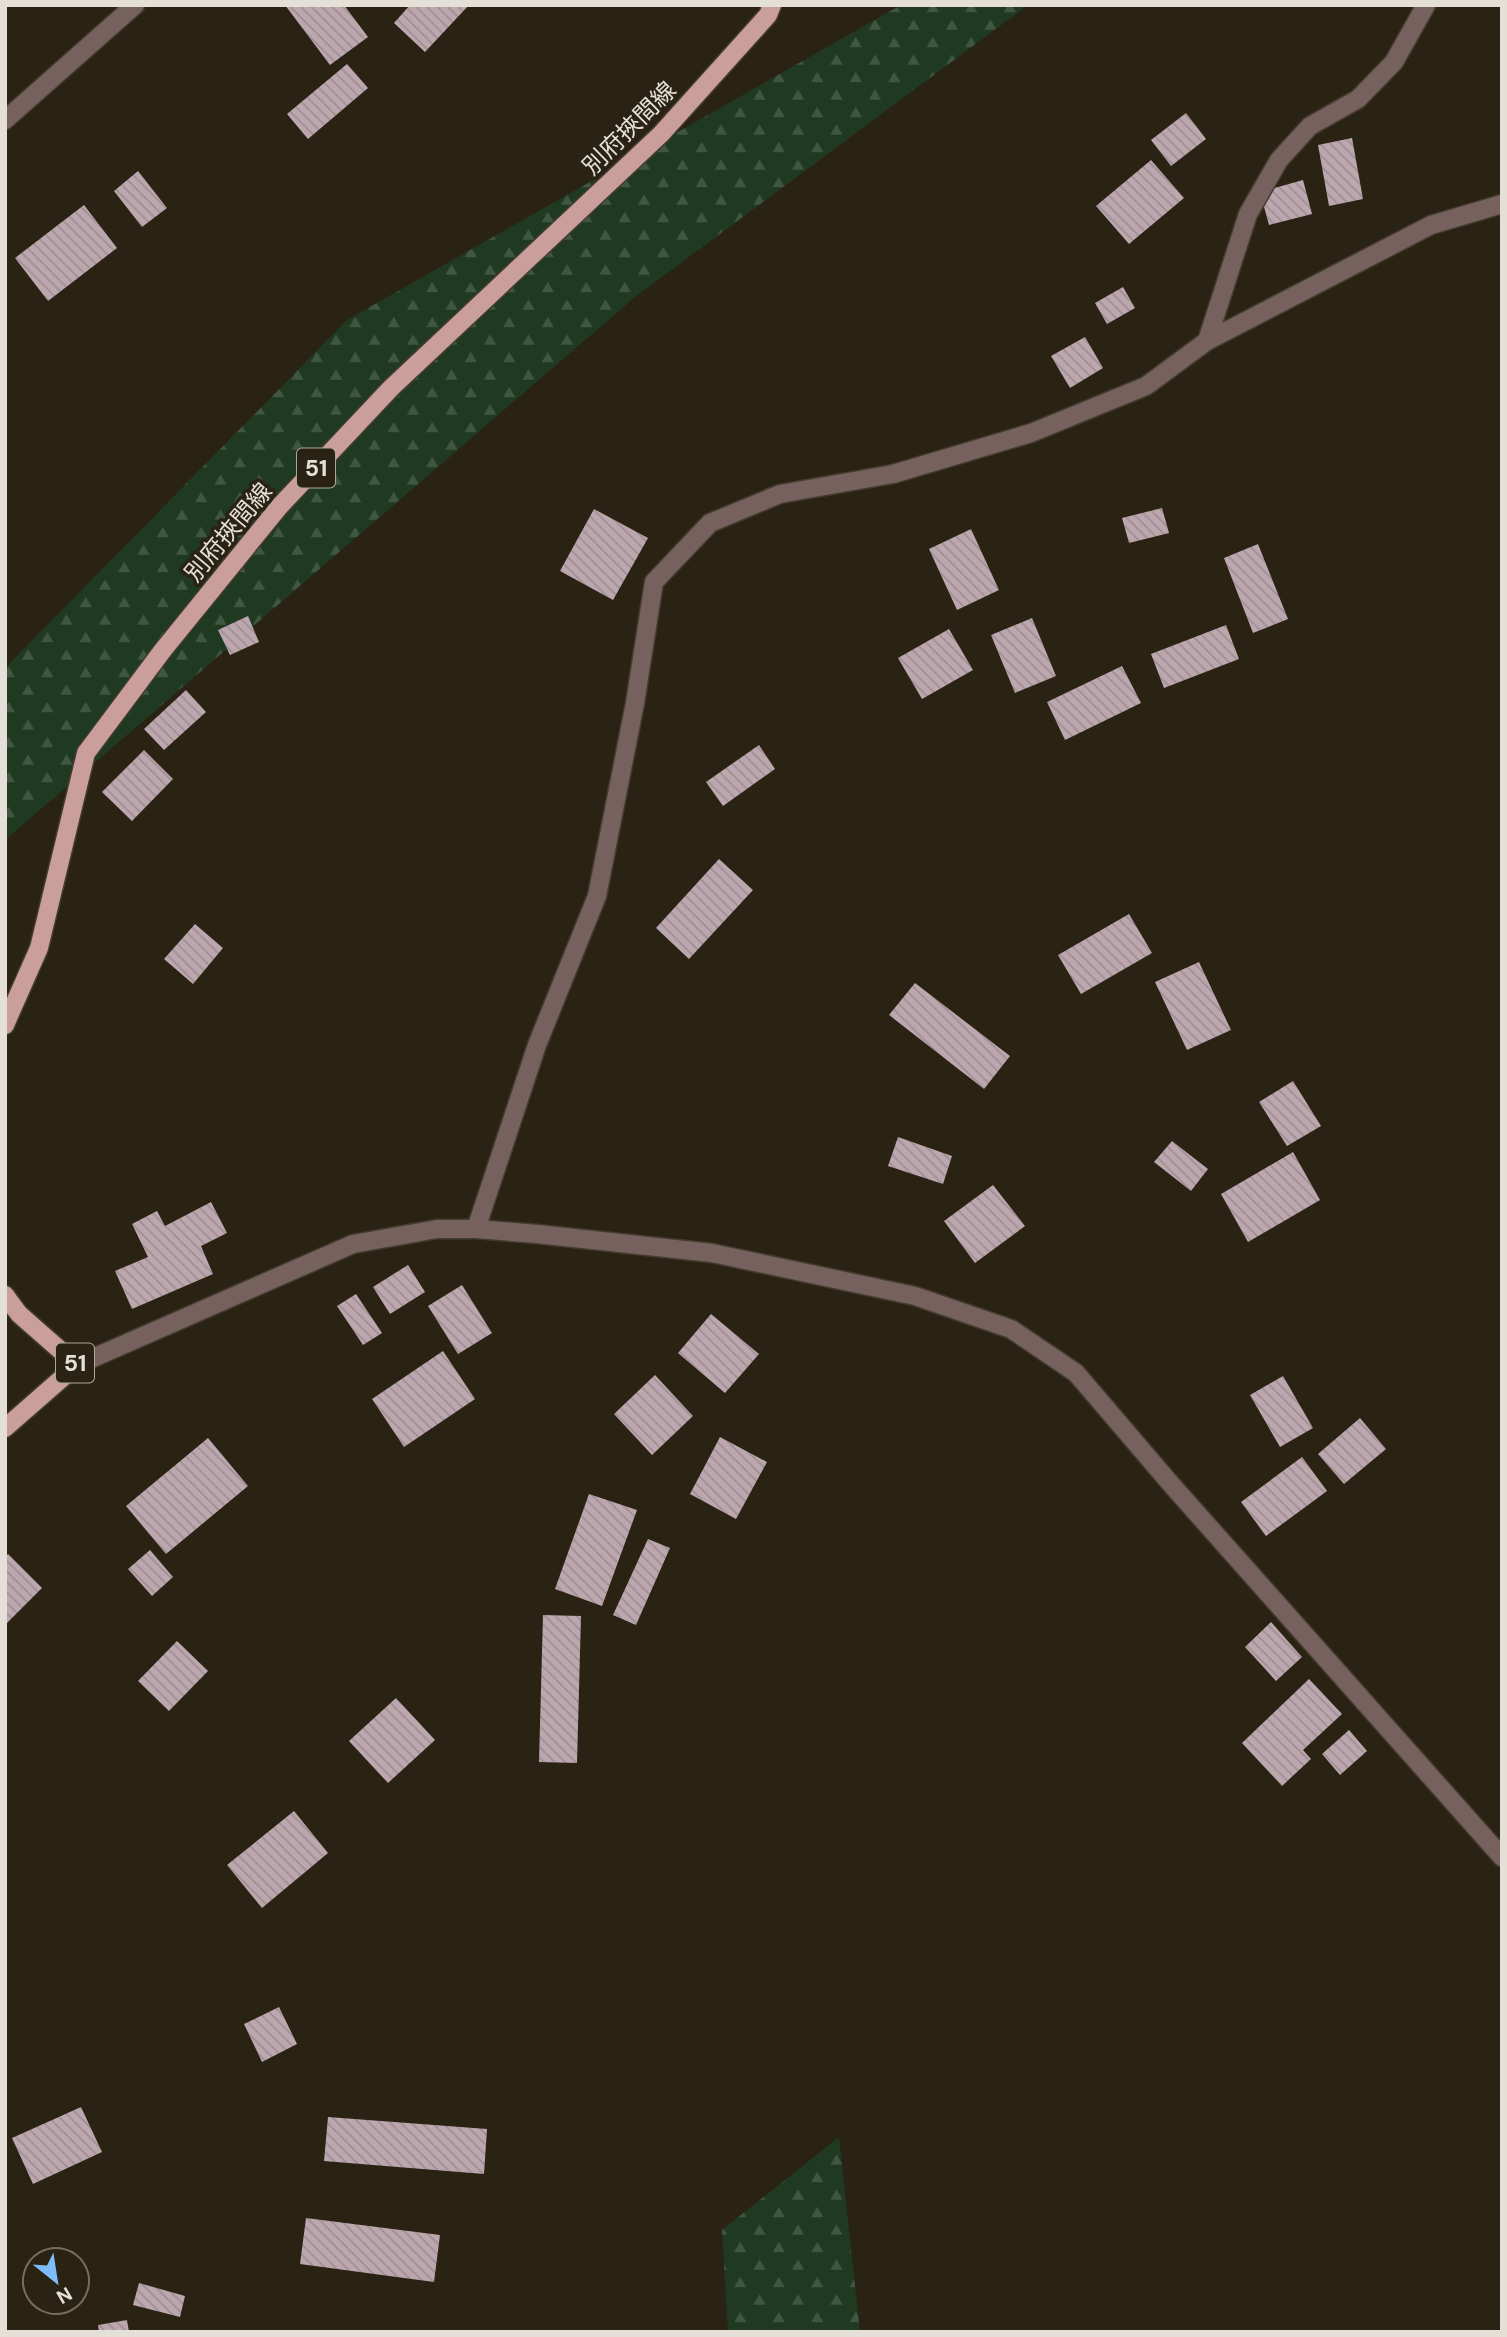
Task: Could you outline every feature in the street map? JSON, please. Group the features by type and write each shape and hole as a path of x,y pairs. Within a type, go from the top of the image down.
{"main road":[{"name":"別府挾間線","path":"5,1025 39,948 86,753 93,743 163,650 279,507 391,388 661,134 768,15 772,5"},
{"name":"51","path":"5,1295 19,1314 77,1365 5,1428"}],"street":[{"path":"5,120 135,5"},
{"path":"1207,341 1248,214 1279,160 1310,127 1357,99 1394,62 1426,5"},
{"path":"476,1229 537,1045 597,896 635,703 654,582 709,523 780,494 893,474 1031,433 1146,386 1207,341 1432,225 1502,204"},
{"path":"77,1365 353,1244 437,1229 476,1229 712,1253 915,1296 1010,1329 1076,1373 1170,1483 1502,1857"}],"green space":[{"path":"901,5 1028,5 635,297 5,840 5,668 347,320"},
{"path":"839,2137 860,2332 728,2332 722,2230"}],"building":[{"path":"285,5 344,5 368,37 330,65"},
{"path":"410,5 469,5 425,52 394,23"},
{"path":"347,64 368,88 308,139 287,114"},
{"path":"1186,113 1206,139 1171,166 1151,140"},
{"path":"1352,138 1363,199 1329,206 1318,145"},
{"path":"1151,160 1184,198 1129,244 1096,206"},
{"path":"138,171 167,208 142,227 114,191"},
{"path":"1303,180 1312,214 1269,225 1260,192"},
{"path":"84,205 117,248 48,301 15,258"},
{"path":"1123,287 1135,308 1107,324 1095,303"},
{"path":"1085,337 1103,368 1070,388 1051,356"},
{"path":"1162,508 1169,533 1129,543 1122,518"},
{"path":"594,509 648,538 613,600 560,571"},
{"path":"971,529 999,590 957,610 929,549"},
{"path":"1258,544 1288,619 1253,633 1224,558"},
{"path":"248,616 259,642 230,655 218,630"},
{"path":"1032,618 1056,676 1015,693 991,635"},
{"path":"1226,625 1239,659 1164,688 1151,654"},
{"path":"949,629 973,670 922,699 898,658"},
{"path":"1122,666 1141,703 1065,740 1047,702"},
{"path":"186,690 206,712 164,750 144,729"},
{"path":"759,745 775,769 723,806 706,782"},
{"path":"144,750 173,779 132,821 102,792"},
{"path":"719,859 753,890 689,959 656,928"},
{"path":"1129,914 1152,953 1081,994 1058,955"},
{"path":"195,924 223,948 193,984 164,959"},
{"path":"1199,962 1231,1030 1187,1050 1155,982"},
{"path":"915,983 1010,1056 984,1089 889,1015"},
{"path":"1293,1081 1321,1126 1287,1146 1259,1102"},
{"path":"898,1137 952,1156 943,1184 888,1166"},
{"path":"1172,1141 1208,1169 1191,1191 1154,1162"},
{"path":"1293,1152 1320,1200 1248,1242 1221,1194"},
{"path":"993,1185 1025,1226 975,1263 944,1221"},
{"path":"211,1202 227,1233 201,1246 213,1274 132,1309 115,1271 148,1257 132,1224 157,1211 165,1226"},
{"path":"408,1265 425,1292 390,1314 373,1287"},
{"path":"462,1285 492,1333 458,1354 428,1306"},
{"path":"356,1294 382,1333 363,1345 337,1306"},
{"path":"711,1314 759,1354 725,1393 678,1353"},
{"path":"443,1351 475,1399 404,1447 372,1399"},
{"path":"655,1375 693,1416 652,1455 614,1414"},
{"path":"1283,1376 1313,1428 1280,1447 1250,1395"},
{"path":"1360,1418 1386,1449 1344,1484 1318,1454"},
{"path":"720,1437 767,1462 736,1519 690,1494"},
{"path":"208,1438 248,1486 166,1554 126,1506"},
{"path":"1302,1457 1327,1491 1266,1536 1241,1502"},
{"path":"589,1494 637,1510 602,1606 555,1589"},
{"path":"648,1539 670,1548 636,1625 613,1615"},
{"path":"150,1550 173,1577 152,1596 128,1569"},
{"path":"8,1554 42,1588 5,1625 5,1557"},
{"path":"543,1615 581,1616 577,1763 539,1762"},
{"path":"1271,1622 1302,1657 1276,1681 1245,1647"},
{"path":"177,1641 208,1671 169,1711 138,1681"},
{"path":"1309,1679 1342,1714 1303,1750 1311,1759 1282,1786 1242,1743"},
{"path":"396,1698 435,1740 388,1783 349,1741"},
{"path":"1349,1730 1367,1751 1340,1775 1322,1754"},
{"path":"294,1811 328,1853 262,1908 227,1865"},
{"path":"279,2007 297,2044 262,2062 244,2024"},
{"path":"81,2107 102,2152 33,2184 12,2138"},
{"path":"328,2117 487,2129 484,2174 324,2161"},
{"path":"306,2218 440,2235 434,2282 300,2264"},
{"path":"139,2283 185,2296 180,2317 133,2305"},
{"path":"127,2320 129,2332 99,2332 98,2325"}]}
